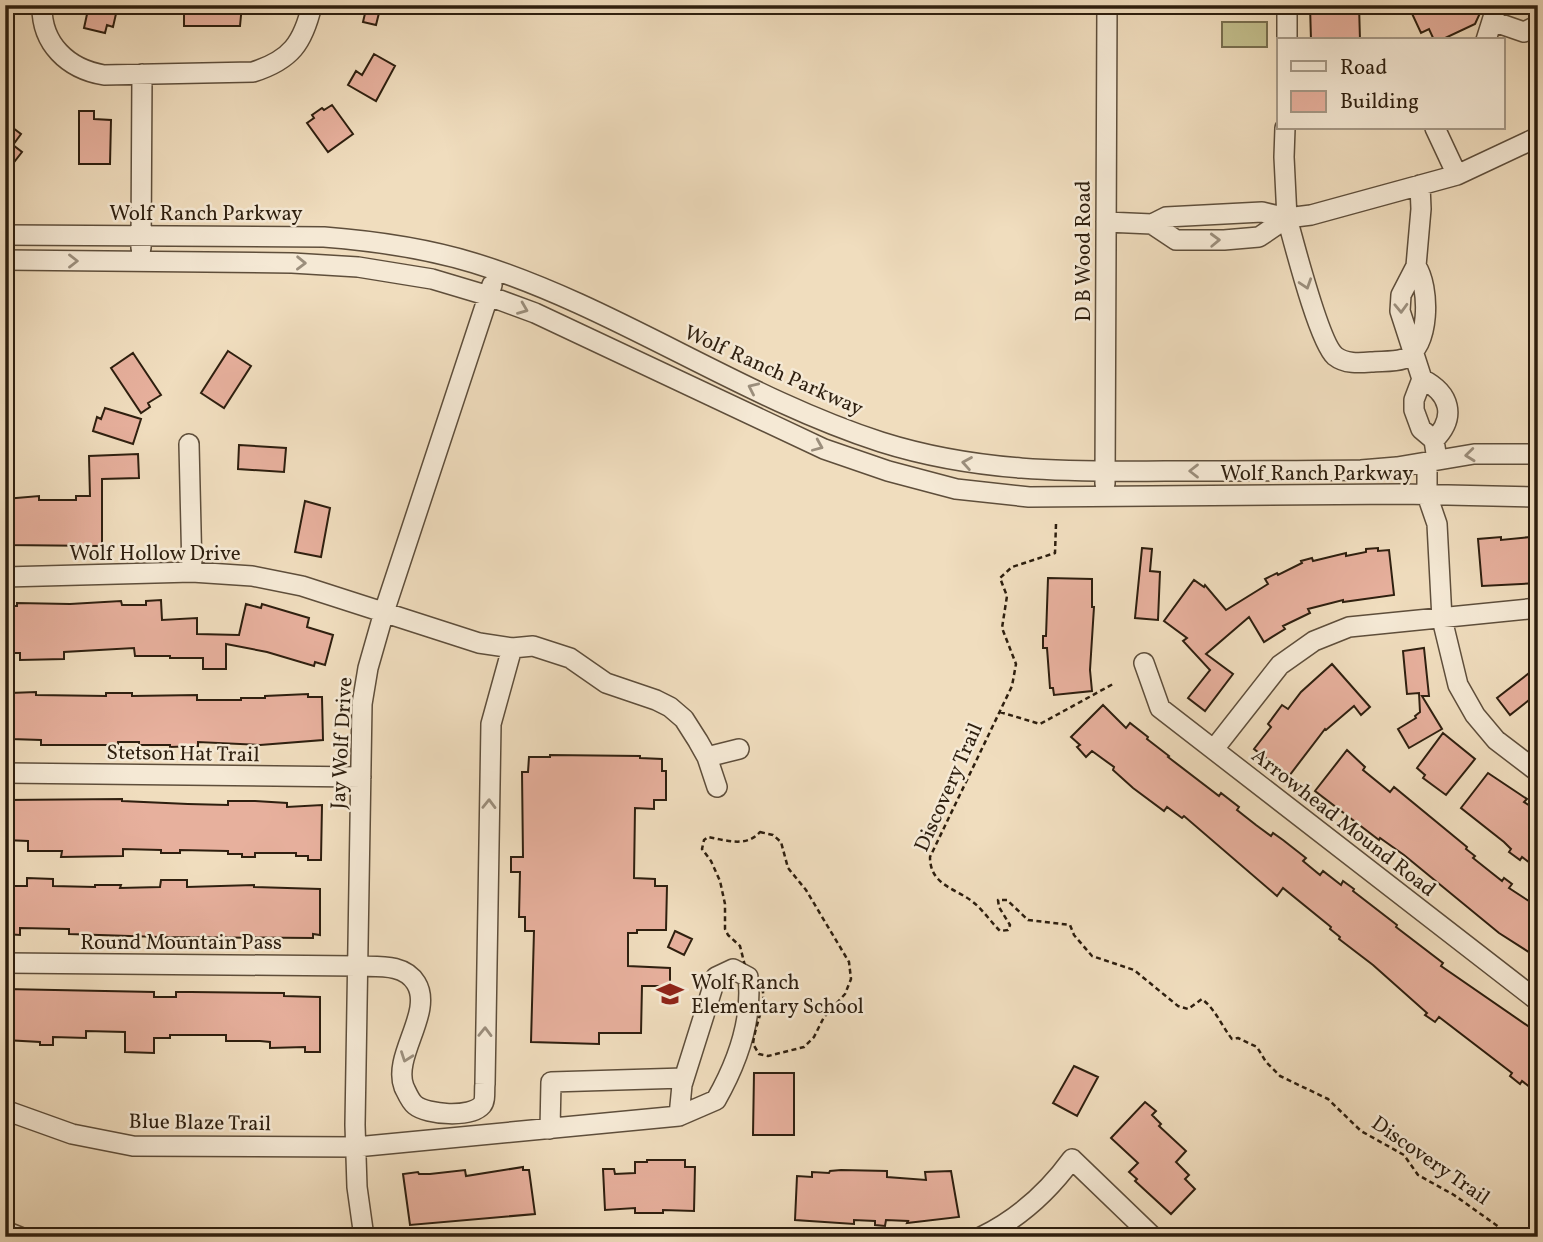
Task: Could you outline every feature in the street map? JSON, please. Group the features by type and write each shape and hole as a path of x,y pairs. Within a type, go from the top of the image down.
{"street":[{"path":"43,5 45,30 62,57 74,66 104,75 253,72 268,68 288,55 299,42 312,5"},
{"name":"D B Wood Road","path":"1105,497 1107,5"},
{"path":"1287,5 1287,38"},
{"path":"1487,38 1495,13 1524,32 1538,25"},
{"path":"141,261 142,75"},
{"path":"1285,130 1287,218 1305,282 1328,345 1335,356 1354,364 1404,359 1414,351 1426,314 1424,281 1416,266 1421,209 1420,185"},
{"path":"1436,130 1457,175"},
{"path":"1106,222 1152,224 1176,240 1259,237 1287,218 1311,215 1457,175 1538,137"},
{"name":"Wolf Ranch Parkway","path":"5,235 347,239 421,250 497,271 562,298 801,411 877,441 926,455 989,466 1060,472 1361,470 1474,454 1538,454"},
{"name":"Wolf Ranch Parkway","path":"5,260 316,263 432,279 489,296 545,318 802,439 866,464 935,484 976,492 1029,497 1538,497"},
{"name":"Jay Wolf Drive","path":"364,1237 357,1187 356,1147 361,721 365,687 384,612 497,271"},
{"path":"1414,351 1422,379 1414,400 1414,410 1421,429 1434,440"},
{"path":"1422,379 1441,391 1446,399 1447,420 1443,431 1434,440 1427,495 1437,524 1442,619 1458,685 1475,715 1496,740 1538,772"},
{"path":"189,444 192,572"},
{"name":"Wolf Hollow Drive","path":"5,578 192,572 278,579 479,643 512,648 533,646 570,657 606,683 670,707 684,719 707,757 717,787"},
{"path":"1214,749 1280,665 1314,641 1349,626 1538,608"},
{"name":"Round Mountain Pass","path":"5,964 357,966 401,969 416,982 421,995 414,1032 400,1076 409,1098 430,1112 460,1114 481,1105 485,1084 491,724 512,648"},
{"name":"Arrowhead Mound Road","path":"1144,663 1160,708 1538,1001"},
{"path":"707,757 739,749"},
{"name":"Stetson Hat Trail","path":"5,773 360,777"},
{"name":"Blue Blaze Trail","path":"5,1110 72,1134 133,1146 356,1147 679,1116 716,1100 721,1091 748,1024 751,996 748,977 733,969 716,976 684,1078"},
{"path":"550,1129 551,1082 684,1078 679,1116"},
{"path":"981,1237 1024,1210 1056,1181 1072,1159 1153,1237"},
{"path":"5,1231 20,1237"}],"path":[{"name":"Discovery Trail","path":"1056,524 1055,553 1012,567 1000,578 1007,597 1002,628 1016,664 1012,686 930,857 934,877 953,892 973,902 1000,931 1008,930 1010,925 999,907 998,900 1007,900 1028,920 1070,925 1074,935 1092,956 1134,970 1178,1006 1188,1009 1202,999 1214,1009 1218,1022 1232,1039 1238,1038 1257,1046 1266,1062 1280,1076 1328,1100 1361,1131 1405,1155 1418,1175 1454,1195 1513,1237"},
{"path":"1000,712 1040,724 1114,684"},
{"path":"760,832 766,833 781,842 788,868 806,890 845,955 851,970 851,979 845,994 824,1017 814,1037 804,1046 763,1056 753,1044 764,1009 762,987 757,975 745,966 742,955 740,946 725,929 725,904 720,881 711,861 704,853 703,845 708,837 736,843 757,836 760,832"}],"shaded area":[{"path":"1222,22 1267,22 1267,47 1222,47"}],"building":[{"path":"89,5 118,5 113,27 107,25 105,33 84,28"},
{"path":"184,5 242,5 240,26 184,26"},
{"path":"367,5 381,5 376,25 363,22"},
{"path":"1310,5 1359,5 1360,38 1311,38"},
{"path":"1408,5 1479,5 1481,11 1475,24 1445,38 1433,38 1429,29 1421,33"},
{"path":"374,54 395,66 376,101 348,85 356,71 362,75"},
{"path":"332,105 353,134 328,152 307,123 314,118 312,115"},
{"path":"79,111 94,111 94,119 111,120 110,164 79,164"},
{"path":"5,122 21,134 13,145 22,152 11,166 5,161"},
{"path":"228,351 251,366 224,408 201,393"},
{"path":"133,353 161,395 148,403 150,407 141,413 111,368"},
{"path":"105,408 141,419 133,444 93,431 97,417 101,419"},
{"path":"239,445 286,448 284,472 238,469"},
{"path":"138,454 139,478 102,479 102,546 5,545 5,499 39,496 39,500 76,500 76,496 90,496 89,456"},
{"path":"305,501 330,508 321,557 295,552"},
{"path":"1501,537 1501,540 1530,537 1530,540 1538,540 1538,583 1482,586 1478,539"},
{"path":"1142,548 1152,549 1150,571 1160,572 1158,620 1135,618"},
{"path":"1378,548 1378,551 1389,550 1394,595 1343,600 1308,609 1310,613 1283,626 1285,629 1264,642 1249,617 1206,654 1233,674 1205,711 1188,698 1210,670 1183,641 1187,638 1164,621 1194,580 1204,587 1205,585 1226,610 1268,584 1265,579 1302,563 1301,561 1312,558 1313,561 1346,553 1346,556"},
{"path":"1048,578 1092,579 1092,691 1054,695 1053,688 1050,688 1047,648 1043,648 1043,636 1046,636"},
{"path":"161,600 162,620 197,618 197,634 239,635 246,604 261,608 262,604 309,618 307,627 333,635 325,665 315,662 314,666 267,652 226,644 226,669 203,669 203,658 135,656 134,648 64,652 64,659 20,660 20,653 6,653 6,606 17,606 17,603 121,601 122,605 146,605 146,601"},
{"path":"1424,648 1429,696 1422,696 1442,729 1409,748 1398,729 1416,718 1420,712 1419,693 1407,694 1403,651"},
{"path":"1332,664 1370,707 1361,715 1354,706 1325,729 1289,776 1254,749 1271,727 1268,724 1282,705 1288,709 1301,692"},
{"path":"1533,670 1538,676 1538,693 1510,715 1497,698"},
{"path":"36,692 36,695 197,695 197,700 241,700 308,694 308,697 322,697 323,740 260,745 198,742 198,746 170,747 139,745 139,742 118,742 118,745 41,745 41,740 11,739 10,693"},
{"path":"1103,705 1126,728 1130,723 1168,757 1219,796 1221,793 1239,807 1237,810 1256,825 1271,836 1273,833 1306,858 1303,861 1320,875 1323,871 1341,885 1343,881 1443,963 1441,966 1538,1033 1538,1079 1531,1088 1522,1081 1520,1084 1510,1076 1512,1073 1439,1017 1435,1022 1425,1015 1427,1013 1373,965 1339,939 1331,927 1283,888 1277,896 1184,816 1182,818 1167,807 1164,811 1133,788 1113,770 1114,767 1092,751 1086,757 1077,747 1080,745 1071,737"},
{"path":"1443,733 1475,759 1446,795 1423,778 1425,775 1417,768"},
{"path":"1347,750 1365,767 1363,770 1390,792 1394,787 1467,847 1475,856 1473,858 1502,881 1504,878 1512,884 1509,888 1538,907 1538,958 1499,933 1404,855 1380,838 1379,840 1315,791"},
{"path":"640,756 662,759 662,771 666,771 666,800 654,800 654,809 635,808 634,878 655,879 655,886 667,886 666,930 637,930 637,933 628,933 628,966 670,968 670,986 642,986 641,1033 599,1033 599,1044 531,1042 534,931 525,931 525,917 519,917 520,872 511,872 511,857 523,857 522,772 528,772 529,757"},
{"path":"1488,773 1527,799 1524,802 1538,811 1538,869 1522,857 1520,860 1509,852 1511,849 1504,842 1461,808"},
{"path":"122,799 228,805 228,801 255,801 287,803 287,807 322,805 321,860 308,860 308,856 296,856 296,853 255,853 255,857 242,857 242,854 228,854 228,851 180,850 180,853 161,853 161,850 123,849 123,856 61,857 62,851 28,851 28,841 5,840 5,800"},
{"path":"27,878 53,879 53,886 160,887 161,880 187,880 187,887 254,885 320,889 320,935 313,934 313,938 160,937 69,934 69,929 20,928 20,935 5,934 5,886 27,886"},
{"path":"675,931 692,939 684,955 668,947"},
{"path":"5,989 154,992 154,997 176,997 176,992 191,992 284,993 284,996 320,997 320,1052 305,1052 305,1047 270,1048 270,1042 226,1041 226,1035 170,1035 170,1038 154,1038 154,1053 125,1052 125,1032 86,1031 86,1038 53,1037 53,1045 5,1040"},
{"path":"1074,1066 1098,1077 1077,1116 1053,1103"},
{"path":"754,1073 794,1073 794,1135 753,1135"},
{"path":"1145,1102 1156,1111 1152,1115 1161,1124 1159,1126 1186,1151 1176,1162 1189,1175 1185,1179 1195,1189 1171,1214 1135,1181 1137,1179 1129,1172 1138,1163 1111,1138"},
{"path":"685,1160 685,1167 695,1167 694,1211 635,1213 635,1208 605,1210 603,1169 614,1169 615,1174 635,1173 635,1162"},
{"path":"523,1167 523,1170 529,1170 535,1214 410,1225 403,1174 465,1170 466,1176"},
{"path":"841,1170 887,1171 887,1177 926,1180 925,1172 951,1171 959,1217 907,1223 908,1221 886,1220 885,1226 875,1225 875,1221 854,1220 854,1224 795,1220 797,1176 812,1177 812,1172 829,1173"}],"place":[{"name":"Wolf Ranch Elementary School","path":"670,994"}]}
